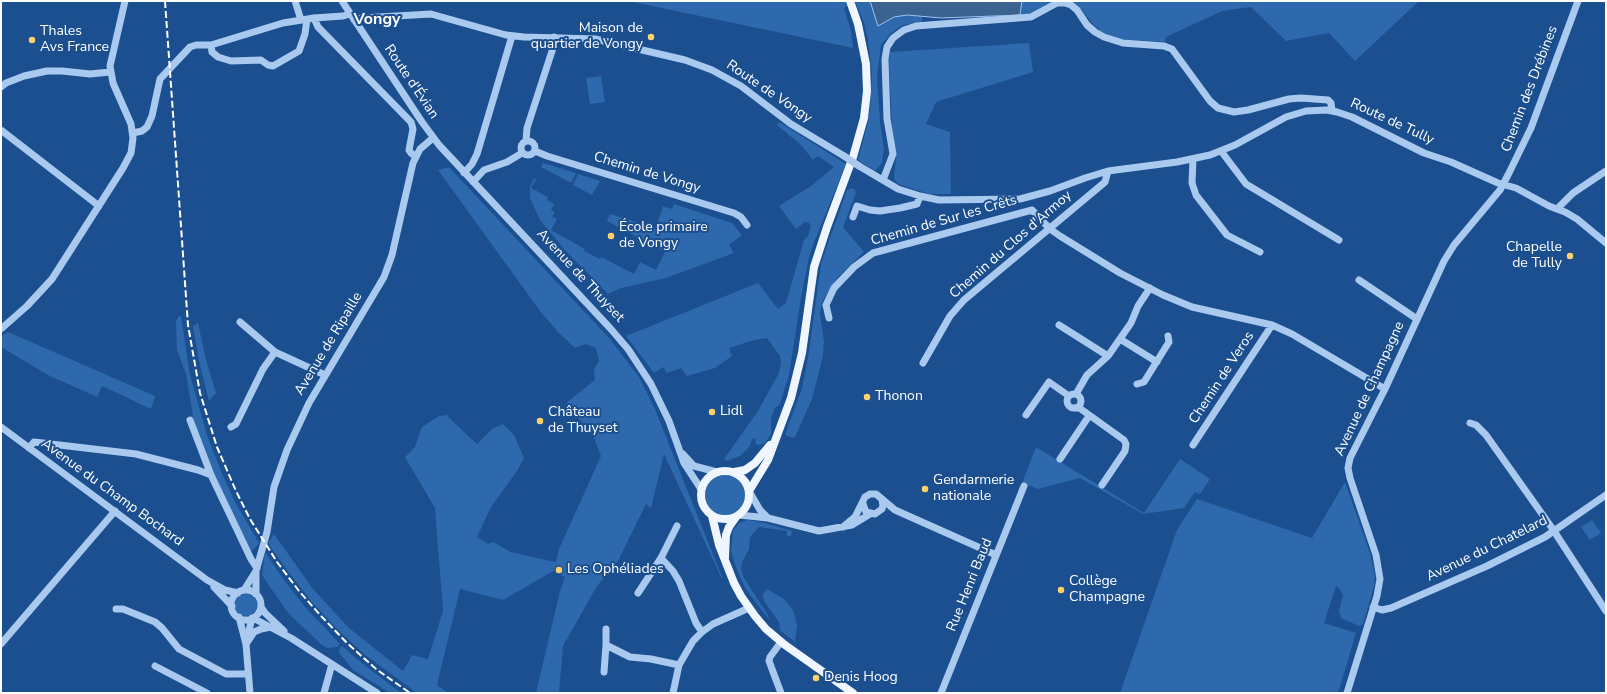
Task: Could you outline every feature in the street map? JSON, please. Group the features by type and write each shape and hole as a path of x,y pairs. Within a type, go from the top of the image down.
{"main road":[{"path":"725,558 726,535 729,527 746,509 749,491 768,460 787,409 797,376 814,267 824,235 853,157 864,118 867,78 864,51 858,24 850,1"},
{"path":"738,516 724,520 712,516 706,511 703,504 701,489 707,479 717,472 734,472 745,470 755,463 775,438"},
{"path":"734,472 744,479 749,491"},
{"path":"712,516 719,545 737,590 764,627 781,642 853,693"}],"street":[{"path":"1,329 28,306 47,286 129,157 132,148 133,133 130,120 114,86 110,72 111,56 125,1"},
{"path":"295,1 307,19 318,26 408,119 413,129 409,148 411,154 416,157"},
{"name":"Route d'Évian","path":"342,1 433,138"},
{"name":"Chemin des Drébines","path":"1504,185 1531,128 1578,1"},
{"path":"883,180 893,154 887,119 885,54 889,42 904,30 912,27 1031,17 1057,3 1068,3 1077,10 1095,32 1104,37 1123,43 1164,46 1172,49 1178,55 1210,101 1218,108 1234,112 1248,110 1289,99 1300,98 1328,100 1332,111"},
{"name":"Route de Vongy","path":"133,133 144,130 150,120 159,81 190,47 196,45 211,45 277,24 307,19 342,16 362,18 431,14 512,36 582,37 600,40 676,58 706,67 741,86 792,124 859,166 898,189 920,196 939,200 1020,199 1050,191 1108,171"},
{"path":"211,45 212,52 218,57 232,61 261,60 268,65 274,66 299,51 305,34 307,19"},
{"path":"464,173 472,164 477,154 512,36"},
{"path":"522,153 520,146 526,141 527,128 553,48 554,37"},
{"path":"1,87 6,83 24,76 47,71 62,70 90,74 110,72"},
{"name":"Route de Tully","path":"1108,171 1192,159 1221,151 1235,145 1275,122 1295,113 1315,110 1332,111 1352,117 1416,149 1504,185 1516,188 1573,216 1606,243"},
{"path":"1,130 99,206"},
{"name":"Avenue de Ripaille","path":"256,594 256,569 266,532 274,487 281,466 299,421 389,266 409,175 416,157 423,146 433,138"},
{"name":"Avenue de Thuyset","path":"433,138 628,349 658,396 685,466 701,489"},
{"path":"473,182 484,170 507,162 522,153 529,155 535,151 533,143 526,141"},
{"name":"Chemin de Vongy","path":"535,151 547,156 734,213 741,217 747,225"},
{"path":"1221,151 1246,184 1339,240"},
{"path":"1192,159 1192,183 1196,195 1227,235 1260,252"},
{"name":"Chemin du Clos d'Armoy","path":"923,363 950,316 964,300 1105,182 1108,171"},
{"path":"1557,209 1573,193 1606,171"},
{"name":"Avenue de Champagne","path":"1347,693 1379,584 1379,570 1372,542 1351,483 1348,468 1352,453 1385,389 1439,270 1449,252 1504,185"},
{"path":"852,217 857,206 880,211 900,208 917,204 920,196"},
{"name":"Chemin de Sur les Crêts","path":"829,318 826,305 834,288 854,267 873,253 1032,210 1050,228"},
{"path":"1050,228 1104,264 1150,288 1192,307 1272,325 1292,334 1385,389"},
{"path":"1359,280 1417,318"},
{"path":"1102,485 1125,451 1126,444 1124,440 1078,407 1073,408 1068,405 1067,400 1073,395 1087,375 1108,356 1131,323 1138,306 1150,288"},
{"path":"240,322 275,352 325,375"},
{"path":"1059,325 1108,356"},
{"name":"Chemin de Veros","path":"1193,445 1272,325"},
{"path":"1137,384 1144,382 1157,362 1169,342 1168,336"},
{"path":"1120,339 1157,362"},
{"path":"231,427 236,424 263,369 275,352"},
{"path":"1026,415 1049,382 1081,400 1078,407"},
{"path":"1060,459 1089,416"},
{"path":"190,420 211,475 256,569"},
{"path":"1470,423 1476,425 1486,435 1554,532 1606,611"},
{"name":"Avenue du Champ Bochard","path":"1,427 207,580 225,590 241,592"},
{"path":"29,448 34,442 136,454 198,470 211,475"},
{"name":"Avenue de Thuyset","path":"680,451 688,462 694,466 717,472"},
{"name":"Rue Henri Baud","path":"941,693 1024,486"},
{"path":"749,491 760,510 768,518"},
{"path":"843,527 855,517 863,504 865,497 872,494 877,494 895,510 996,555"},
{"name":"Avenue du Chatelard","path":"1373,607 1385,610 1487,566 1541,540 1606,495"},
{"path":"881,511 883,505 882,500"},
{"path":"863,504 865,511 870,514"},
{"path":"738,516 768,518 815,530 828,530 856,523 870,514 875,514 881,511 895,510"},
{"path":"1,644 115,511"},
{"path":"638,592 661,558 677,526"},
{"path":"661,558 673,571 679,581 696,623 702,632"},
{"name":"Avenue de Ripaille","path":"241,592 256,569"},
{"name":"Avenue du Champ Bochard","path":"207,580 232,606"},
{"path":"250,693 246,644 238,617 232,606 234,598 241,592 250,590 256,594 260,599 261,606 265,613 291,638"},
{"path":"246,644 252,618 259,612 261,606"},
{"path":"673,693 679,665 693,641 713,624 749,608"},
{"path":"116,609 123,609 155,622 162,628 179,650 226,674 248,674"},
{"path":"238,617 245,619 252,618 272,627 377,693"},
{"path":"246,644 254,632 272,627"},
{"path":"604,672 606,629"},
{"path":"780,693 768,661 781,642"},
{"path":"606,645 630,657 663,661 679,665"},
{"path":"324,693 332,664"},
{"path":"155,666 207,693"}],"shaded area":[{"path":"628,1 845,1 847,6 844,8 851,31 853,48"},
{"path":"855,1 1053,1 1031,14 941,18 922,15 922,22 903,25 891,33 881,45 877,75 880,122 884,149 882,163 875,171 858,160 870,109 872,75 868,40 864,23"},
{"path":"870,1 1022,1 1020,15 941,18 907,15 894,17 878,26"},
{"path":"1072,1 1419,1 1355,61 1329,33 1286,41 1251,7 1222,11 1166,37 1165,42 1119,39 1102,32"},
{"path":"1029,43 1033,72 936,102 926,124 950,132 951,194 929,194 898,184 894,178 896,158 892,129 889,63 890,52"},
{"path":"601,76 605,102 590,104 586,78"},
{"path":"779,122 846,164 809,257 789,375 780,404 775,408 771,418 771,434 765,443 758,445 753,438 749,447 740,456 727,461 724,459 758,411 779,373 781,363 780,356 767,338 754,340 729,348 732,356 715,368 687,376 681,368 667,373 663,367 654,373 626,336 758,283 778,309 786,303 804,240 808,236 811,226 809,223 805,222 796,229 779,206 811,186 834,167 818,156 813,160 801,145 777,125"},
{"path":"543,163 576,173 571,183 541,167"},
{"path":"449,167 610,339 639,377 654,407 722,577 722,579 664,454 651,508 646,504 618,561 597,586 563,646 559,693 536,693 560,591 565,577 553,571 503,600 460,589 437,685 448,693 417,693 364,654 338,630 312,602 268,543 274,534 313,589 349,628 403,671 412,655 428,659 443,611 435,508 405,457 415,447 422,427 439,416 448,415 449,418 477,444 492,429 503,424 514,435 524,458 517,471 491,507 477,537 488,544 493,542 511,552 556,562 559,549 601,456 594,438 566,403 595,380 594,369 599,361 596,348 586,344 575,348 558,332 540,311 438,170"},
{"path":"578,174 600,181 592,195 573,185"},
{"path":"534,178 536,179 531,188 548,197 547,200 554,204 551,210 555,212 552,217 557,219 551,230 585,249 584,251 600,259 601,257 634,274 640,262 656,270 665,252 607,221 610,214 656,228 663,206 672,209 674,204 732,223 742,235 729,245 734,253 666,278 621,288 608,294 564,249 540,220 530,198 530,187"},
{"path":"852,188 856,193 843,227 864,252 838,277 823,300 820,313 824,342 823,356 812,399 795,437 792,438 785,435 802,388 808,358 821,264 847,190"},
{"path":"179,316 181,316 190,375 207,435 235,502 259,543 253,550 250,549 214,474 194,422 186,374 177,350 176,321"},
{"path":"198,323 206,360 216,393 209,401 199,361 193,326"},
{"path":"8,332 155,396 151,409 102,386 97,397 48,375 1,347 1,336"},
{"path":"1036,447 1144,513 1180,459 1210,479 1200,494 1195,492 1184,508 1143,514 1080,478 1038,489 1022,483"},
{"path":"729,475 736,478 742,484 745,495 744,503 736,512 729,515 721,515 714,512 706,503 705,491 708,484 717,476"},
{"path":"1345,482 1370,553 1375,576 1374,587 1363,624 1359,626 1341,618 1339,611 1343,595 1336,586 1324,623 1356,633 1338,693 1120,693 1177,530 1197,499 1312,538"},
{"path":"748,520 765,523 792,531 791,536 787,536 787,531 759,527 750,537 749,549 743,560 741,569 744,578 768,615 769,620 745,588 731,550 733,531 739,523"},
{"path":"1592,520 1601,533 1590,540 1581,527"},
{"path":"265,552 283,579 306,608 340,644 337,647 327,648 322,645 288,613 262,575"},
{"path":"767,589 784,599 793,610 797,625 795,642 780,630 779,622 764,601 763,594"},
{"path":"246,594 250,595 256,601 256,609 250,615 246,616 242,615 236,609 235,605 236,601 242,595"},
{"path":"342,646 401,693 390,693 353,670 340,654 339,649"}],"railway":[{"path":"165,1 188,325 200,393 217,447 250,519 277,562 299,591 347,643 376,669 410,693"}],"place":[{"name":"Maison de quartier de Vongy","path":"651,37"},
{"name":"Thales Avs France","path":"32,40"},
{"name":"École primaire de Vongy","path":"611,236"},
{"name":"Chapelle de Tully","path":"1570,256"},
{"name":"Thonon","path":"867,397"},
{"name":"Lidl","path":"712,412"},
{"name":"Château de Thuyset","path":"540,421"},
{"name":"Gendarmerie nationale","path":"925,489"},
{"name":"Les Ophéliades","path":"559,570"},
{"name":"Collège Champagne","path":"1061,590"},
{"name":"Denis Hoog","path":"816,678"}],"district":[{"name":"Vongy","path":"377,20"}]}
